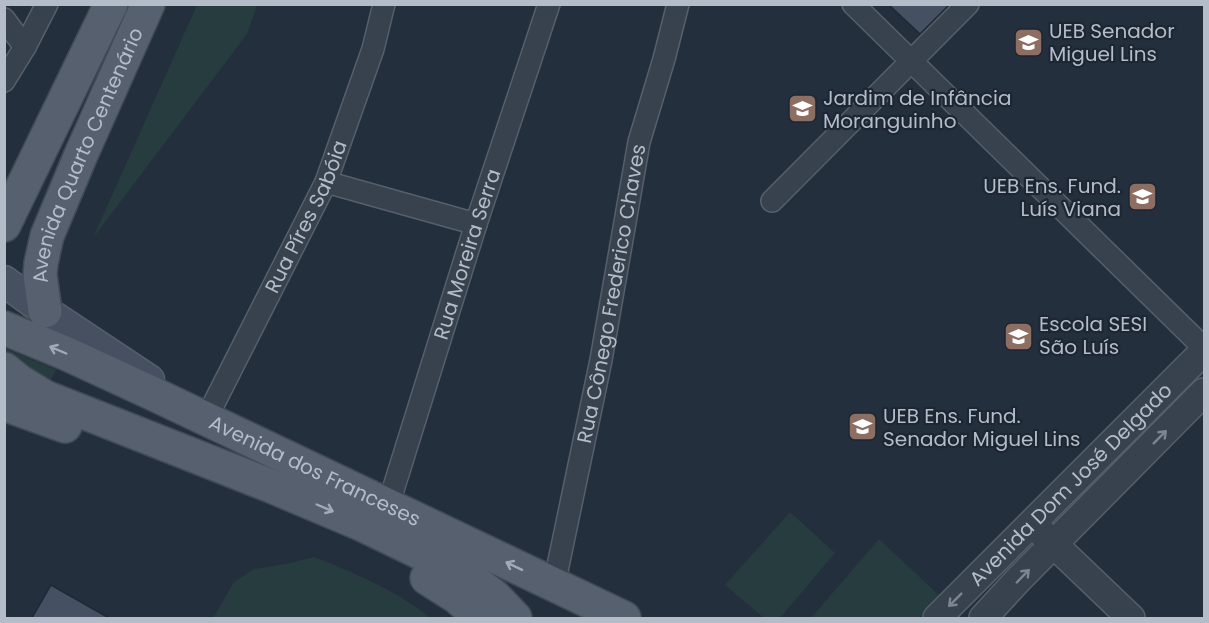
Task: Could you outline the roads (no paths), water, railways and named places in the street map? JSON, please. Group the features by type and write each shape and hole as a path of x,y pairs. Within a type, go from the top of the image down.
{"main road":[{"path":"4,185 88,4"},
{"name":"Avenida Quarto Centenário","path":"4,225 111,4"},
{"name":"Avenida Quarto Centenário","path":"45,311 40,275 47,236 148,4"},
{"path":"4,281 206,419"},
{"name":"Avenida dos Franceses","path":"4,328 65,352 624,618"},
{"path":"4,369 45,397 330,510 450,567 484,588 515,618"},
{"path":"4,404 182,470 418,573 458,597 481,618"}],"street":[{"path":"4,81 26,47 47,4"},
{"name":"Rua Píres Sabóia","path":"206,419 326,182 373,49 384,4"},
{"name":"Rua Moreira Serra","path":"388,506 476,224 549,4"},
{"name":"Rua Cônego Frederico Chaves","path":"554,585 601,360 639,142 678,4"},
{"path":"853,4 1204,349"},
{"path":"772,201 968,4"},
{"path":"4,20 26,47"},
{"path":"326,182 476,224"},
{"name":"Avenida Dom José Delgado","path":"937,618 1204,349"},
{"name":"Avenida Dom José Delgado","path":"983,618 1204,392"},
{"path":"1031,524 1131,618"}],"place":[{"name":"UEB Senador Miguel Lins","path":"1028,42"},
{"name":"Jardim de Infância Moranguinho","path":"802,109"},
{"name":"UEB Ens. Fund. Luís Viana","path":"1142,197"},
{"name":"Escola SESI São Luís","path":"1018,336"},
{"name":"UEB Ens. Fund. Senador Miguel Lins","path":"862,427"}]}
